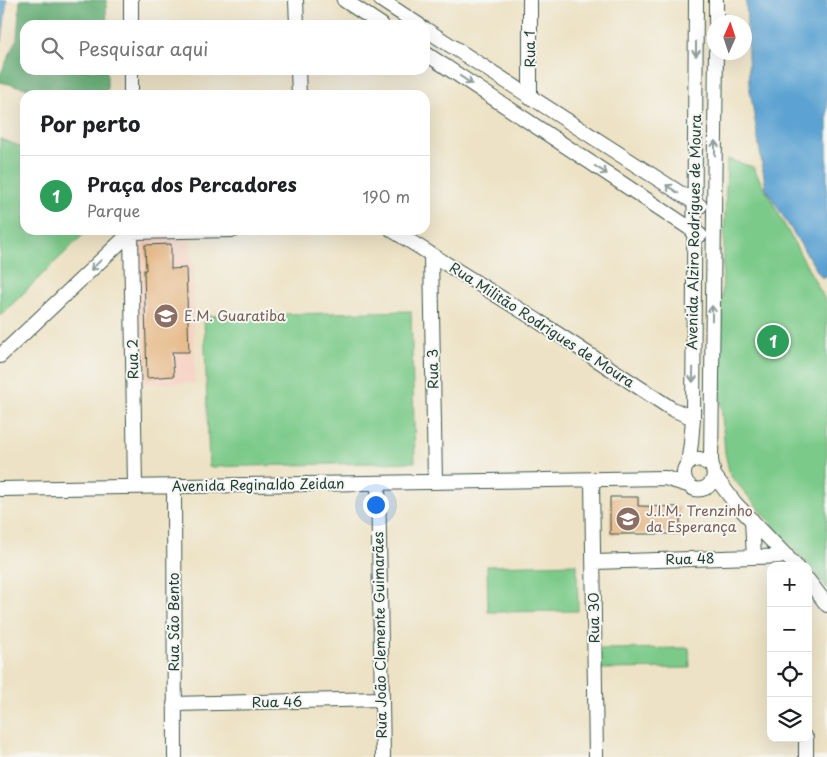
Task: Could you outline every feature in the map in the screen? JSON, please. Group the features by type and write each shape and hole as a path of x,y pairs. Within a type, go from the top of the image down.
{"street":[{"path":"131,0 131,20"},
{"path":"296,0 297,20"},
{"path":"344,0 374,20"},
{"path":"381,0 411,20"},
{"name":"Rua 1","path":"530,0 530,98"},
{"name":"Avenida Alziro Rodrigues de Moura","path":"686,466 691,443 693,418 696,0"},
{"path":"716,0 716,15"},
{"path":"430,32 694,204 714,214"},
{"path":"430,57 712,243"},
{"name":"Avenida Alziro Rodrigues de Moura","path":"713,471 712,243 716,60"},
{"path":"131,75 131,90"},
{"path":"298,75 299,90"},
{"path":"695,163 715,169"},
{"path":"0,356 127,235"},
{"name":"Rua 2","path":"131,235 135,487"},
{"name":"Rua Militão Rodrigues de Moura","path":"400,235 538,321 672,409 693,418"},
{"name":"Rua 3","path":"431,255 435,482"},
{"path":"692,403 712,403"},
{"name":"Avenida Reginaldo Zeidan","path":"665,478 691,461 700,459 705,461 735,504 792,561"},
{"path":"686,466 684,477 695,487 710,484 713,471"},
{"name":"Avenida Reginaldo Zeidan","path":"0,489 665,478 695,487 735,504"},
{"name":"Rua 30","path":"592,480 596,757"},
{"name":"Rua João Clemente Guimarães","path":"378,483 383,757"},
{"name":"Rua São Bento","path":"174,487 175,757"},
{"path":"752,520 754,557"},
{"name":"Rua 48","path":"594,562 754,557 792,561"},
{"path":"812,585 827,605"},
{"name":"Rua 46","path":"174,704 381,699"},
{"path":"806,742 806,757"}],"shaded area":[{"path":"191,235 195,383 140,384 136,237"}],"green space":[{"path":"20,0 106,0 107,20 20,20 20,75 107,75 107,90 34,90 0,82 0,75 17,39"},
{"path":"0,139 20,146 20,235 83,235 0,316"},
{"path":"727,159 753,167 827,303 827,588 812,571 812,562 805,562 730,475 725,453 719,379"},
{"path":"411,311 415,462 209,467 204,316"},
{"path":"577,564 578,611 488,612 487,566"},
{"path":"689,648 690,668 599,669 599,649"}],"water":[{"path":"0,0 7,0 2,41 0,44"},
{"path":"746,0 827,0 827,277 821,277 766,189 749,84 748,60 752,60 752,15 747,15"}],"building":[{"path":"171,244 171,269 186,268 189,352 172,352 174,376 147,378 145,245"},
{"path":"610,497 638,497 638,506 680,507 680,534 610,534"}],"place":[{"name":"E.M. Guaratiba","path":"166,316"},
{"name":"Praça dos Percadores","path":"773,341"},
{"name":"J.I.M. Trenzinho da Esperança","path":"628,519"}]}
